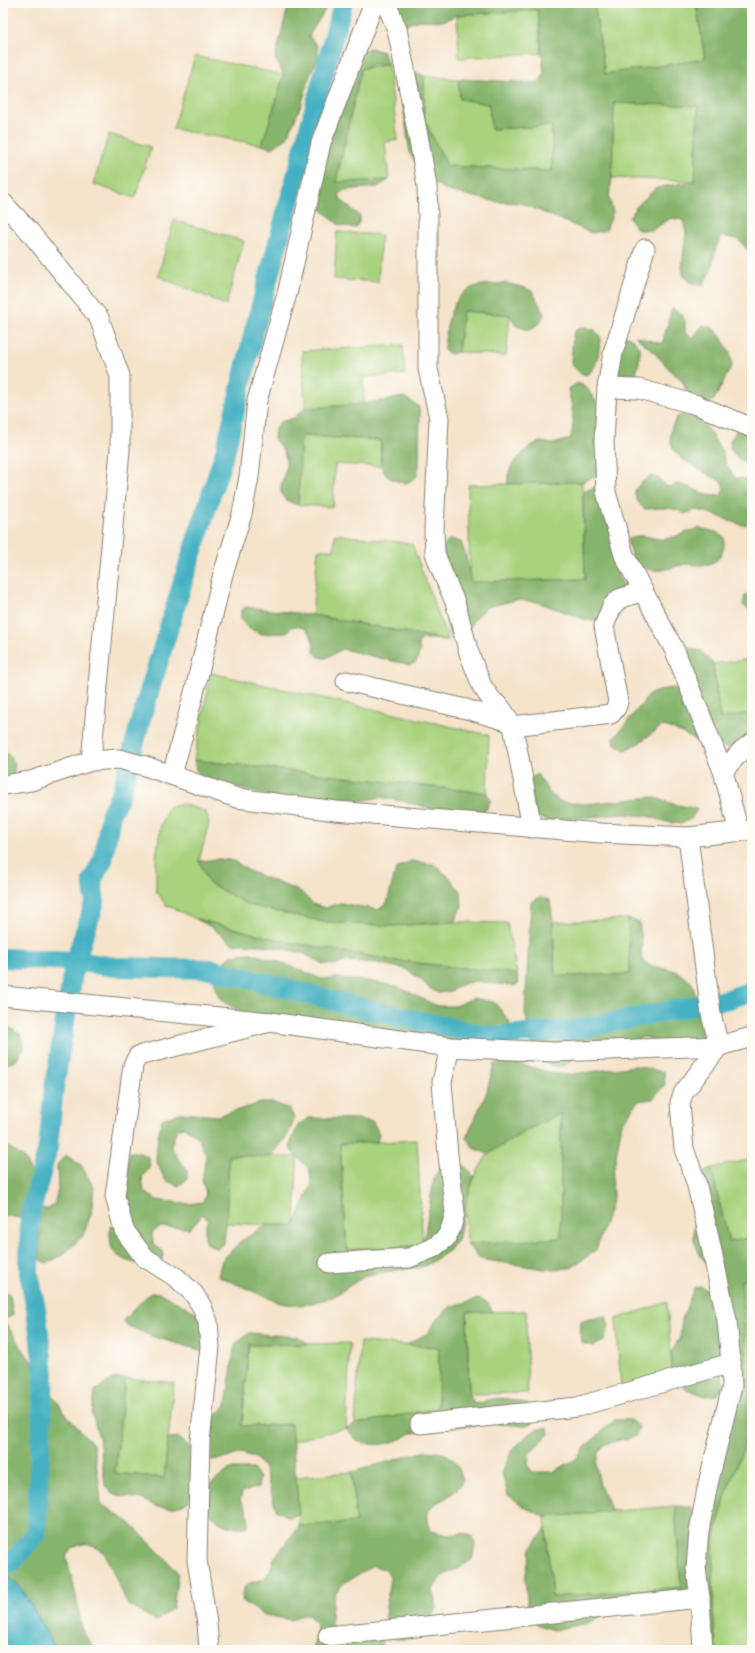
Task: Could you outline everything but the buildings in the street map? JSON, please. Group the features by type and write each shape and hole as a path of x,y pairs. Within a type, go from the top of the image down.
{"street":[{"path":"172,775 223,574 242,514 249,477 257,401 288,290 321,143 374,3"},
{"path":"386,3 397,29 420,146 426,186 428,218 428,369 439,418 434,531 435,553 455,602 469,653 482,686 490,699 501,708 512,724 532,828"},
{"path":"3,203 30,232 99,318 120,376 120,450 91,761"},
{"path":"3,785 31,781 91,761 119,759 145,766 237,798 336,811 600,833 688,837 746,831 675,651 624,555 606,492 604,441 608,388 613,353 645,249"},
{"path":"608,388 639,389 697,405 752,428"},
{"path":"346,681 466,709 512,724 611,714 616,708 618,702 604,626 612,606 619,599 643,591"},
{"path":"723,771 742,750 752,743"},
{"path":"688,837 706,974 712,1014 719,1046 684,1092 680,1103 684,1149 696,1182 726,1320 732,1386 708,1484 699,1531 696,1568 700,1598 703,1650"},
{"path":"3,996 270,1022 450,1047 554,1052 719,1046 752,1037"},
{"path":"208,1650 207,1623 197,1560 200,1441 210,1347 208,1322 202,1307 194,1294 177,1278 144,1257 128,1236 124,1230 115,1196 133,1065 138,1056 270,1022"},
{"path":"329,1263 409,1258 433,1248 446,1238 451,1228 455,1213 448,1155 442,1082 450,1047"},
{"path":"420,1424 577,1407 731,1363"},
{"path":"328,1636 700,1598"}],"green space":[{"path":"289,3 329,3 309,36 317,46 318,57 310,75 302,103 287,138 272,148 262,145 284,75 275,58"},
{"path":"394,3 594,3 605,74 705,59 696,3 752,3 752,254 737,239 722,236 716,247 711,270 702,286 688,281 684,276 682,268 686,232 683,220 671,218 652,230 638,230 629,218 637,206 656,188 695,181 698,106 614,103 612,178 609,197 613,212 606,230 592,233 521,203 498,202 448,191 427,179 410,154 404,113 405,78 409,74 417,73 424,76 424,119 447,166 552,171 552,126 491,129 489,104 460,99 458,79 539,83 544,74 538,10 457,15 443,21 419,20 402,26"},
{"path":"594,3 696,3 705,59 605,74"},
{"path":"538,10 541,53 459,58 457,15"},
{"path":"371,48 383,52 388,64 361,69 336,182 389,180 377,187 344,190 339,194 341,200 360,216 359,223 355,228 339,225 320,208 319,180 320,171 360,51"},
{"path":"195,56 284,75 262,145 173,129"},
{"path":"388,64 398,140 385,142 389,180 336,183 361,69"},
{"path":"424,76 458,79 461,99 489,104 491,129 552,126 552,171 447,166 424,119"},
{"path":"614,103 698,106 695,181 612,178"},
{"path":"109,134 151,147 135,198 93,184"},
{"path":"174,220 244,241 226,305 158,276"},
{"path":"337,232 381,235 378,282 334,279"},
{"path":"505,283 526,288 533,292 544,314 540,323 529,330 516,326 510,315 463,311 458,352 451,354 444,350 448,322 454,304 459,297 474,287"},
{"path":"672,309 682,314 685,321 685,333 693,338 703,325 713,328 721,337 730,353 732,365 714,400 705,405 687,395 684,384 680,378 673,373 653,351 635,336 662,344"},
{"path":"462,311 510,315 506,356 458,352"},
{"path":"584,327 595,330 601,338 596,364 586,375 580,373 571,364 573,335 576,330"},
{"path":"620,334 630,337 640,347 637,371 633,378 626,380 615,369"},
{"path":"403,345 405,374 363,377 364,404 305,408 302,351"},
{"path":"578,383 586,387 602,410 600,465 596,476 582,482 508,484 508,474 513,463 529,447 540,442 553,444 570,439 573,421 568,389"},
{"path":"404,397 418,406 420,413 419,466 416,477 407,483 397,481 385,474 381,463 381,440 301,436 298,505 283,497 281,486 286,468 286,458 282,449 274,439 275,429 280,422 294,418 305,408 364,404"},
{"path":"689,413 704,424 722,451 725,463 735,478 747,479 751,471 747,463 738,458 731,451 730,441 737,430 752,433 752,524 741,525 707,512 695,510 685,514 676,509 670,508 644,509 636,499 636,488 650,476 659,478 666,486 671,487 676,484 690,487 706,495 721,496 724,489 722,482 690,464 674,450 671,441 671,430 677,417"},
{"path":"300,436 381,440 380,466 335,464 333,507 298,505"},
{"path":"582,482 585,579 470,582 468,485"},
{"path":"595,487 600,489 619,558 616,570 619,578 628,590 628,604 617,619 587,620 537,602 516,600 487,607 472,622 467,637 462,641 453,642 447,624 451,596 443,547 450,539 461,542 466,556 471,582 585,579 583,492"},
{"path":"699,528 716,532 724,537 724,548 720,556 717,560 709,564 685,564 663,570 654,570 642,567 635,563 627,540 638,536 666,539"},
{"path":"335,534 412,544 448,640 312,615 318,550 334,550"},
{"path":"752,593 752,611 743,605 745,595"},
{"path":"246,607 312,615 448,640 423,639 418,643 420,651 416,662 410,665 342,649 326,658 319,657 314,652 310,634 303,628 293,626 286,633 262,634 248,628 241,620 241,610"},
{"path":"690,648 701,651 713,664 720,718 752,713 752,735 736,745 726,748 720,744 674,676 677,659 682,653"},
{"path":"752,659 752,713 720,718 713,664"},
{"path":"211,673 489,735 487,793 194,760"},
{"path":"676,688 695,701 707,741 702,743 677,731 662,726 639,743 625,750 615,744 614,738 650,694 665,689"},
{"path":"3,752 6,752 15,764 13,775 3,785"},
{"path":"194,760 487,793 491,800 486,810 477,814 445,813 419,805 381,797 344,804 273,797 205,780 196,770"},
{"path":"537,774 551,795 562,802 587,804 653,797 673,804 697,809 692,818 681,824 667,822 648,816 624,814 548,821 534,815 530,779"},
{"path":"183,804 206,812 209,823 199,861 209,883 248,904 324,922 392,926 454,922 507,923 517,974 391,960 288,942 196,919 166,905 156,891 156,857 161,825 168,807"},
{"path":"220,859 234,861 249,871 301,892 313,904 325,908 340,903 378,910 387,903 396,869 411,861 434,864 451,879 461,893 462,906 454,922 392,926 324,922 248,905 209,883 199,861"},
{"path":"540,897 550,900 553,922 555,976 630,974 628,919 639,922 642,942 641,958 648,965 676,971 692,983 701,1017 708,1029 707,1042 654,1040 644,1037 629,1041 607,1040 585,1047 571,1061 563,1066 552,1066 536,1060 525,1012 531,902"},
{"path":"196,919 288,942 391,960 517,974 519,983 514,986 476,981 463,984 451,991 438,993 429,988 420,979 406,969 376,963 348,961 335,965 323,964 305,954 286,949 261,945 233,944 211,927"},
{"path":"628,919 630,974 555,977 553,922"},
{"path":"251,953 285,964 322,979 336,978 396,986 437,1006 455,1006 473,998 494,1002 510,1022 503,1044 441,1057 430,1051 323,1019 313,1024 265,1017 240,1011 230,1006 219,995 214,978 228,958 231,956"},
{"path":"3,1023 21,1035 23,1048 16,1061 3,1065"},
{"path":"508,1061 566,1075 636,1066 664,1072 665,1084 653,1099 638,1101 622,1123 612,1178 613,1198 596,1250 571,1268 545,1269 480,1259 467,1244 561,1238 561,1113 526,1131 488,1154 475,1149 466,1138 486,1094 494,1064"},
{"path":"261,1103 274,1103 290,1109 294,1118 285,1139 270,1157 229,1155 224,1243 217,1249 205,1242 205,1226 208,1220 203,1214 190,1228 161,1227 152,1232 153,1244 163,1251 163,1258 153,1266 128,1261 117,1255 113,1251 111,1245 110,1226 119,1227 128,1212 126,1193 129,1152 138,1152 148,1157 150,1167 142,1177 144,1192 157,1200 189,1204 203,1202 206,1193 202,1181 206,1155 197,1136 184,1127 177,1129 171,1146 179,1160 187,1169 187,1179 179,1186 165,1180 156,1160 158,1135 162,1119 180,1113 218,1116"},
{"path":"561,1112 561,1239 467,1244 465,1206 474,1177 488,1154"},
{"path":"309,1118 358,1119 373,1122 379,1134 377,1142 340,1144 347,1250 423,1245 434,1178 442,1163 457,1163 468,1169 474,1177 465,1206 459,1238 449,1251 425,1266 366,1275 333,1297 301,1306 280,1303 218,1276 222,1260 241,1241 267,1225 295,1225 312,1184 309,1168 292,1152 290,1145 298,1125"},
{"path":"417,1140 423,1246 347,1250 340,1144"},
{"path":"3,1143 24,1158 33,1176 30,1197 39,1208 48,1209 54,1205 58,1190 57,1165 65,1155 81,1165 94,1188 91,1214 83,1236 63,1255 47,1263 39,1259 40,1230 28,1221 3,1215"},
{"path":"228,1155 297,1157 295,1226 226,1223"},
{"path":"752,1159 752,1237 729,1242 711,1168"},
{"path":"711,1168 729,1242 752,1237 752,1279 741,1280 749,1393 744,1447 726,1494 713,1544 713,1612 716,1650 701,1650 697,1586 732,1381 711,1268 701,1257 694,1241 694,1224 698,1211 699,1181 703,1173"},
{"path":"752,1266 752,1650 716,1650 713,1612 713,1544 726,1494 744,1447 749,1393 740,1269"},
{"path":"701,1286 716,1296 723,1384 718,1395 705,1396 685,1388 672,1373 671,1353 680,1337 682,1319 694,1288"},
{"path":"3,1289 10,1295 13,1315 7,1318 3,1318"},
{"path":"150,1293 160,1293 195,1312 217,1338 203,1351 154,1337 126,1325 124,1321 125,1318"},
{"path":"477,1299 487,1302 493,1312 467,1312 469,1394 474,1403 501,1398 527,1404 535,1416 533,1423 523,1426 491,1423 411,1433 399,1440 385,1444 370,1444 357,1440 346,1428 355,1424 438,1408 439,1347 406,1345 428,1333 437,1319 450,1307"},
{"path":"667,1302 672,1373 621,1389 616,1319"},
{"path":"526,1311 528,1393 469,1394 467,1312"},
{"path":"606,1316 609,1326 604,1341 593,1346 581,1343 581,1321"},
{"path":"3,1325 7,1325 7,1443 3,1443"},
{"path":"7,1325 67,1416 93,1444 101,1504 130,1523 178,1573 173,1608 156,1621 128,1605 104,1552 87,1543 71,1548 66,1557 74,1586 82,1630 95,1650 57,1650 24,1592 3,1572 3,1443 7,1442"},
{"path":"249,1333 298,1337 309,1344 249,1345 242,1426 291,1424 299,1514 289,1517 276,1510 265,1470 256,1458 241,1453 227,1458 211,1460 205,1453 210,1431 217,1414 226,1405 235,1344"},
{"path":"360,1342 439,1347 438,1408 355,1424"},
{"path":"350,1343 346,1428 292,1441 291,1424 242,1426 249,1345"},
{"path":"125,1378 174,1383 164,1478 115,1473"},
{"path":"125,1378 115,1473 164,1478 168,1439 177,1437 190,1447 193,1490 189,1501 183,1505 170,1508 157,1507 142,1499 112,1494 105,1485 99,1437 92,1414 95,1391 112,1379"},
{"path":"615,1420 632,1420 639,1427 636,1436 605,1444 598,1453 596,1464 600,1486 612,1511 545,1517 526,1508 508,1495 502,1473 512,1450 529,1434 538,1429 548,1427 549,1434 529,1453 528,1465 532,1472 553,1472 576,1459 588,1444"},
{"path":"426,1451 441,1453 450,1457 457,1465 463,1479 455,1491 436,1503 429,1510 428,1522 431,1531 448,1535 462,1533 472,1536 475,1544 472,1560 441,1577 433,1589 436,1608 425,1633 412,1638 396,1640 389,1635 385,1615 390,1577 385,1569 373,1566 345,1582 335,1593 331,1612 331,1623 334,1629 381,1625 383,1647 313,1650 317,1623 308,1615 299,1616 290,1620 265,1615 243,1602 242,1596 244,1588 254,1581 264,1579 270,1571 274,1558 299,1526 356,1522 352,1472"},
{"path":"230,1469 253,1469 260,1478 258,1487 242,1492 240,1501 248,1513 249,1520 247,1527 233,1527 223,1524 214,1517 206,1506 210,1485"},
{"path":"352,1472 356,1522 299,1526 296,1477"},
{"path":"675,1506 681,1587 552,1597 545,1517"},
{"path":"675,1506 690,1507 695,1514 688,1587 678,1606 607,1613 588,1623 553,1630 538,1625 528,1609 525,1579 531,1548 546,1529 552,1597 681,1587"},
{"path":"383,1647 383,1650 339,1650"}],"water":[{"path":"3,1571 21,1588 57,1650 3,1650"}],"waterway":[{"path":"3,1564 12,1562 36,1534 44,1374 36,1309 29,1273 30,1215 48,1147 54,1088 75,961 95,902 92,880 103,860 111,813 122,791 142,715 225,452 254,331 343,3"},
{"path":"3,958 75,961 115,967 211,969 362,1008 490,1036 579,1029 729,999 752,991"}]}
